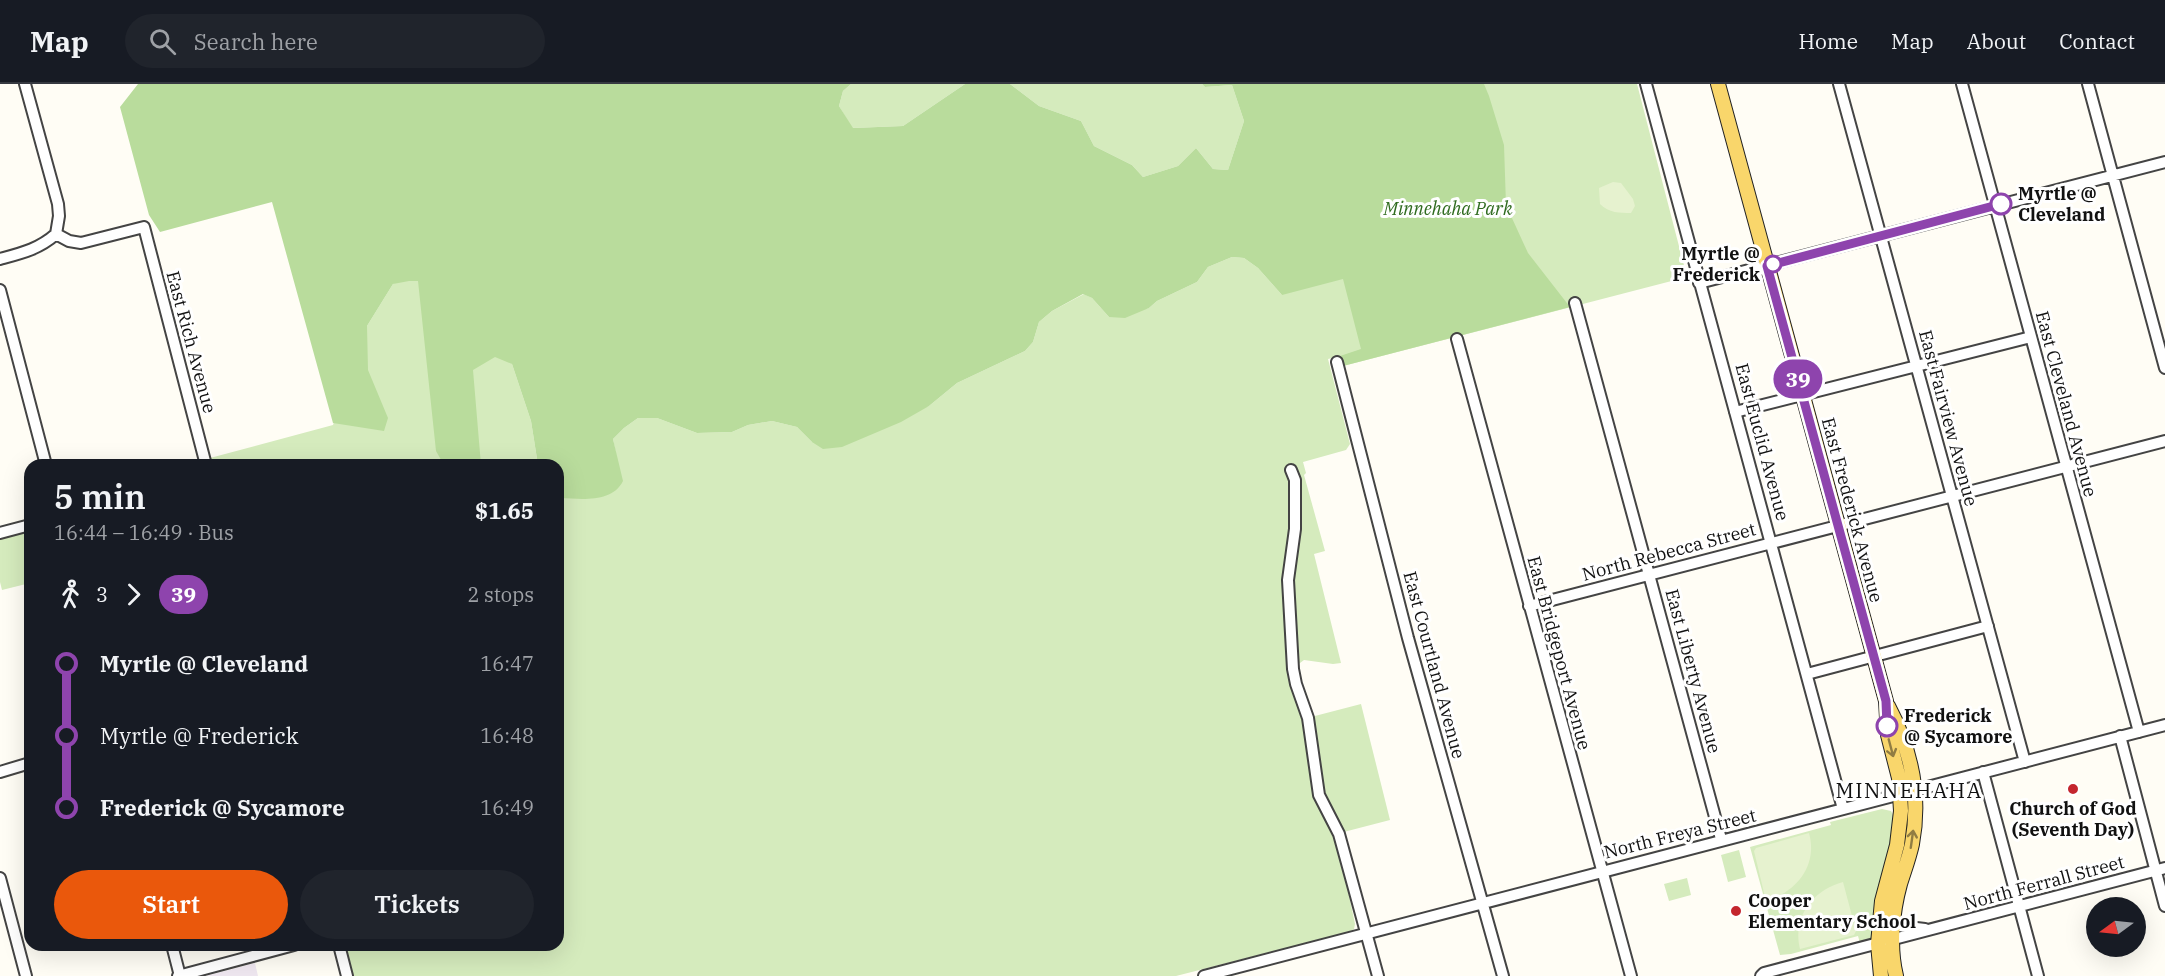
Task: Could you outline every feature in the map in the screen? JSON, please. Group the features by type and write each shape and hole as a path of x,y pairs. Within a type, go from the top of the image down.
{"main road":[{"name":"East Frederick Avenue","path":"1718,84 1886,701 1888,735 1901,794"},
{"name":"East Frederick Avenue","path":"1886,701 1902,731 1915,790"},
{"path":"1896,976 1885,943 1894,918 1900,885 1912,845 1915,790"},
{"path":"1881,976 1885,943 1882,901 1900,828 1901,794"}],"street":[{"path":"0,259 30,251 44,244 56,234 59,216 58,204 25,84"},
{"name":"East Euclid Avenue","path":"1646,84 1843,809"},
{"name":"East Fairview Avenue","path":"1839,84 2025,762"},
{"name":"East Cleveland Avenue","path":"1962,84 2139,732"},
{"path":"2088,84 2165,368"},
{"path":"1699,284 2165,162"},
{"name":"East Rich Avenue","path":"56,234 69,241 81,243 144,227 204,459"},
{"path":"0,290 44,459"},
{"name":"East Liberty Avenue","path":"1575,303 1721,840"},
{"path":"1735,412 2031,337"},
{"name":"East Bridgeport Avenue","path":"1457,339 1631,976"},
{"name":"East Courtland Avenue","path":"1337,362 1408,638 1503,976"},
{"name":"North Rebecca Street","path":"1529,606 2165,441"},
{"path":"1290,470 1295,480 1294,529 1288,580 1293,669 1308,718 1319,795 1339,834 1378,976"},
{"path":"0,533 24,527"},
{"path":"1807,675 1988,626"},
{"name":"North Freya Street","path":"1204,976 1246,971 1367,933 2165,725"},
{"path":"2120,736 2160,869 2165,906"},
{"path":"0,772 24,765"},
{"path":"1983,772 2038,976"},
{"name":"North Ferrall Street","path":"1761,976 2160,869"},
{"path":"0,878 26,976"},
{"name":"North Ferrall Street","path":"1894,918 1899,926 1931,930"},
{"path":"173,951 179,976 272,951"},
{"path":"341,951 347,976"}],"shaded area":[{"path":"255,963 258,976 206,976"}],"green space":[{"name":"Minnehaha Park","path":"138,84 851,84 843,91 839,106 853,128 903,126 965,84 1010,84 1039,106 1081,121 1094,146 1132,165 1143,177 1178,166 1196,148 1213,169 1228,170 1244,121 1232,85 1205,87 1202,84 1484,84 1504,145 1506,205 1528,253 1570,307 1343,366 1340,356 1361,349 1343,279 1282,295 1258,268 1244,258 1232,257 1208,267 1197,282 1125,318 1109,317 1092,298 1083,294 1052,311 1039,322 1033,342 1025,351 957,383 929,406 901,422 842,447 823,449 797,427 772,421 748,425 732,432 697,433 657,418 638,418 613,439 623,481 618,488 612,493 596,498 564,498 564,459 537,459 531,421 512,364 495,357 473,370 480,459 441,459 436,451 418,281 393,284 367,326 368,370 388,418 384,431 333,423 272,202 160,232 149,215 120,107"},
{"path":"851,84 965,84 903,126 852,128 839,106 843,91"},
{"path":"1010,84 1202,84 1205,87 1232,85 1244,121 1228,170 1213,169 1196,148 1178,166 1143,177 1132,165 1094,146 1081,121 1039,106"},
{"name":"Minnehaha Park","path":"1247,84 1637,84 1687,277 1343,366 1340,356 1328,359 1350,444 1346,450 1303,462 1306,473 1304,475 1325,551 1314,554 1341,663 1304,660 1296,666 1311,717 1361,704 1390,820 1336,834 1355,924 1354,929 1176,976 352,976 346,951 564,951 564,496 617,459 613,439 624,428 638,418 657,418 697,433 732,432 748,425 772,421 797,427 812,442 929,406 957,383 1025,351 1033,342 1039,322 1052,311 1084,294 1092,298 1109,317 1149,308 1157,301 1197,282 1208,267 1232,257 1244,258 1258,268 1282,295"},
{"path":"1613,182 1621,183 1633,199 1635,206 1631,213 1611,211 1600,204 1599,188"},
{"path":"433,260 512,364 531,421 537,459 210,459 333,425 367,326 393,284"},
{"path":"24,532 24,584 2,590 0,538"},
{"path":"1882,809 1891,811 1894,829 1875,901 1871,939 1860,943 1858,936 1780,955 1750,847 1831,825 1830,822"},
{"path":"1809,833 1810,856 1808,866 1802,876 1787,891 1766,901 1754,851 1756,848"},
{"path":"1739,850 1746,877 1728,882 1721,855"},
{"path":"1687,878 1691,895 1669,901 1664,884"},
{"path":"1843,882 1856,931 1854,935 1800,949 1799,926 1807,906 1822,891"}],"bus line":[{"name":"39","path":"1887,726 1886,701 1767,266 2001,204"}],"place":[{"name":"Myrtle @ Cleveland","path":"2001,204"},
{"name":"Myrtle @ Frederick","path":"1773,264"},
{"name":"Frederick @ Sycamore","path":"1887,726"},
{"name":"Church of God (Seventh Day)","path":"2073,789"},
{"name":"Cooper Elementary School","path":"1736,911"}],"district":[{"name":"MINNEHAHA","path":"1909,791"}]}
